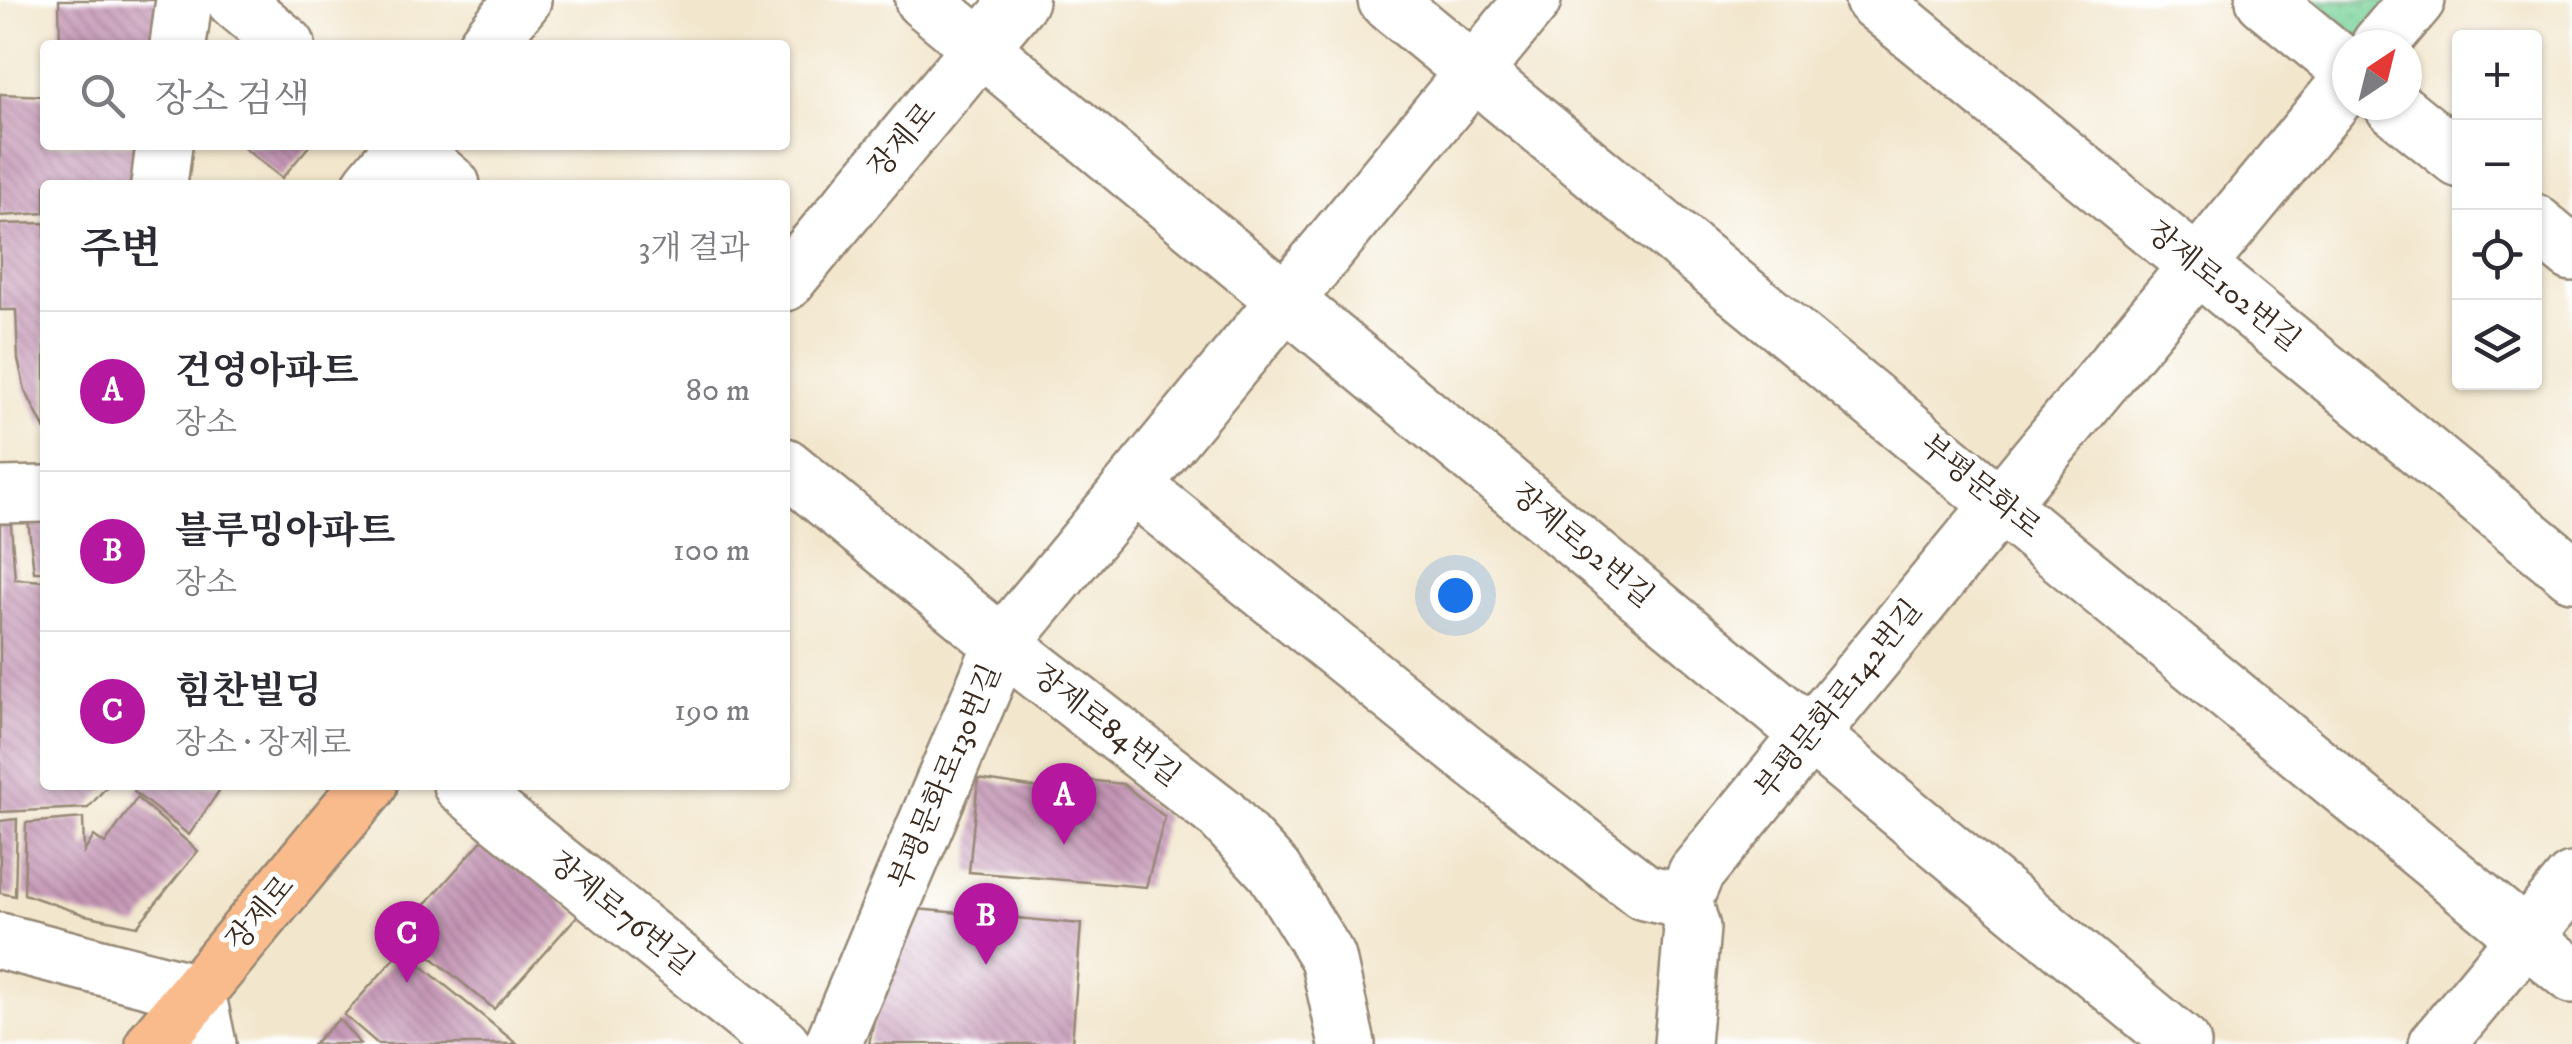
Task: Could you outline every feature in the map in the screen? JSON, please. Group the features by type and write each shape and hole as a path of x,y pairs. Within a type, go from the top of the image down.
{"main road":[{"name":"장제로","path":"154,1044 365,790"}],"street":[{"path":"179,40 184,0"},
{"path":"234,0 281,40"},
{"path":"490,40 523,0"},
{"name":"장제로92번길","path":"924,0 2183,1044"},
{"name":"장제로","path":"790,276 1020,0"},
{"name":"부평문화로","path":"1386,0 2572,975"},
{"name":"부평문화로130번길","path":"833,1044 1002,644 1533,0"},
{"name":"장제로102번길","path":"1873,0 2572,574"},
{"path":"2264,0 2332,56"},
{"path":"2392,30 2417,0"},
{"name":"부평문화로142번길","path":"1684,901 1696,873 2332,102"},
{"path":"2411,120 2452,154"},
{"path":"159,180 163,150"},
{"path":"375,180 400,150"},
{"path":"410,150 446,180"},
{"path":"2542,229 2572,253"},
{"name":"장제로84번길","path":"790,470 1002,644 1220,814 1274,871 1328,958 1348,1044"},
{"path":"1134,486 1644,892 1684,901 1692,928 1682,1044"},
{"path":"0,494 40,494"},
{"name":"장제로76번길","path":"467,790 782,1044"},
{"path":"2437,1044 2572,881"},
{"path":"0,941 197,992 208,1044"}],"green space":[{"path":"2282,0 2403,0 2378,30 2337,30"}],"building":[{"path":"59,0 159,0 158,40 60,40"},
{"path":"0,94 40,96 40,150 145,150 142,180 40,180 40,213 0,216"},
{"path":"246,150 306,150 282,178"},
{"path":"40,223 40,420 25,390 18,359 16,310 0,310 0,224"},
{"path":"40,519 40,572 34,572 28,520"},
{"path":"0,524 11,524 15,579 40,581 40,790 104,790 88,808 0,812"},
{"path":"978,779 1076,794 1086,780 1123,784 1165,817 1146,887 969,872"},
{"path":"135,790 220,790 189,835"},
{"path":"137,798 198,851 137,926 85,915 24,894 26,823 83,818 84,852 94,836 105,844"},
{"path":"17,819 15,896 0,893 0,821"},
{"path":"486,836 578,915 494,1009 401,932"},
{"path":"916,909 1081,924 1072,1044 869,1044 877,1005"},
{"path":"402,950 517,1044 378,1044 344,1015"},
{"path":"339,1019 360,1044 313,1044"}],"place":[{"name":"건영아파트","path":"1064,845"},
{"name":"블루밍아파트","path":"986,965"},
{"name":"힘찬빌딩","path":"407,983"}]}
